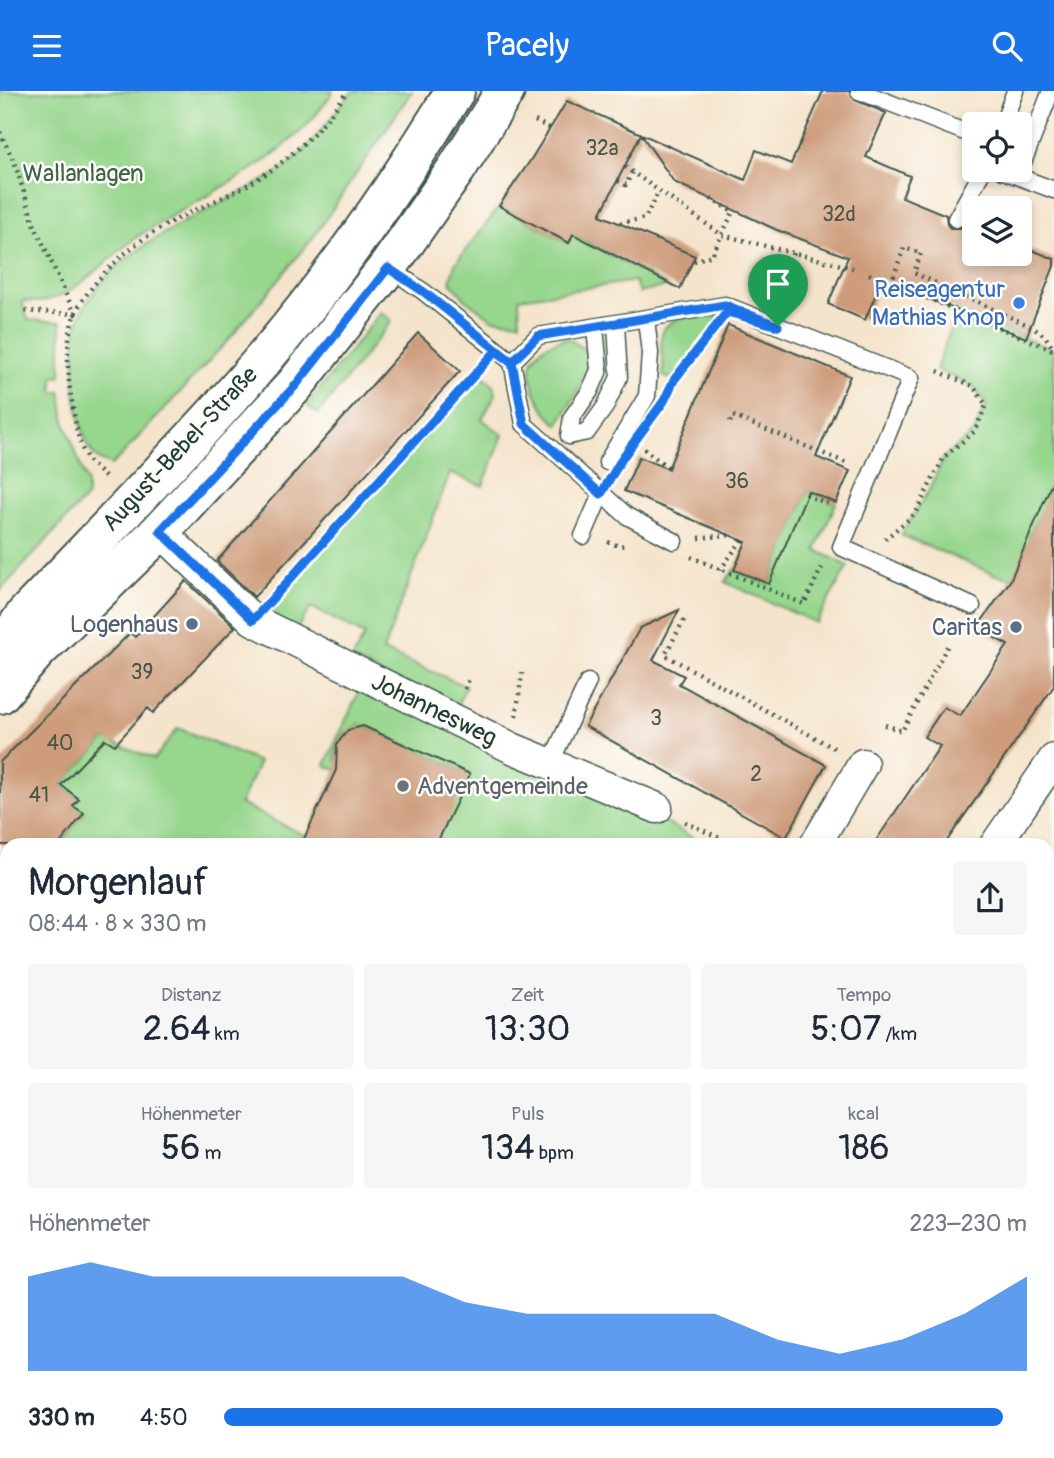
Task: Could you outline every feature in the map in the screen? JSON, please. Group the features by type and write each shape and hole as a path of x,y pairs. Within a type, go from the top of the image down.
{"main road":[{"name":"August-Bebel-Straße","path":"0,650 26,614 234,393 355,244 455,91"},
{"name":"August-Bebel-Straße","path":"0,694 36,652 160,531 296,385 388,268 457,168 505,91"},
{"path":"355,244 388,268"}],"street":[{"name":"Johannesweg","path":"160,531 253,620 512,748 657,808"},
{"path":"1000,838 1053,762"},
{"path":"819,838 863,764"}],"lane":[{"path":"859,91 962,131"},
{"path":"1007,112 1015,91"},
{"path":"1032,140 1051,91"},
{"path":"1032,181 1054,190"},
{"path":"956,219 976,182"},
{"path":"388,268 424,292 512,362 524,424 627,516 678,547"},
{"path":"512,362 538,336 725,305 911,378 841,547 972,606"},
{"path":"607,462 647,395 650,353 646,319"},
{"path":"595,327 599,370 590,391 572,417 569,436 587,432 605,408 619,377 616,324"},
{"path":"583,536 601,494"},
{"path":"550,764 588,682"}],"path":[{"path":"105,477 87,458 79,439 68,381 69,345 75,314 89,292 111,267 147,236 231,194 269,171 303,145 347,91"},
{"path":"535,121 550,128"},
{"path":"0,132 15,164 34,224 75,314"},
{"path":"625,167 722,235 853,268"},
{"path":"618,181 626,185 632,172"},
{"path":"620,223 645,218 659,191"},
{"path":"694,261 712,255 733,212 711,199"},
{"path":"891,283 905,248 921,253 914,273 1030,326 1045,336 1054,350"},
{"path":"778,326 794,253"},
{"path":"869,274 1054,350"},
{"path":"24,311 75,314"},
{"path":"674,380 714,328"},
{"path":"253,620 496,351"},
{"path":"678,547 720,571 804,604 828,556 841,547 881,542 915,514 944,457 975,431 986,405 973,386 936,370 911,378"},
{"path":"730,422 733,416 872,474"},
{"path":"634,442 669,468"},
{"path":"720,571 742,540"},
{"path":"684,620 665,655 863,764"},
{"path":"885,725 902,731 948,645"},
{"path":"464,690 470,677"},
{"path":"657,808 720,838"}],"green space":[{"name":"Wallanlagen","path":"0,91 333,91 316,115 295,137 246,173 140,235 69,291 41,302 22,301 28,320 61,322 61,375 53,377 53,392 61,392 65,423 87,483 87,496 0,591"},
{"path":"352,91 412,91 313,238 231,337 120,457 111,465 98,459 92,453 83,433 75,386 77,324 93,293 113,270 138,250 288,165 318,135"},
{"path":"500,206 568,243 573,234 667,286 639,293 635,281 519,298 520,322 492,319 465,299 450,281 455,264"},
{"path":"957,310 1054,350 1054,485 1029,536 1054,548 1042,585 996,575 901,535 929,490 944,457 974,432 986,405 973,386 936,370"},
{"path":"381,312 392,321 318,414 307,405"},
{"path":"702,314 722,318 674,380 663,376 661,343 664,329 674,320"},
{"path":"568,338 587,351 591,368 558,425 538,399 531,377 531,366 542,348"},
{"path":"478,371 493,384 496,394 482,419 503,435 483,486 450,473 383,651 466,686 455,710 352,659 365,635 311,607 297,629 260,612"},
{"path":"808,491 836,503 816,550 848,566 816,623 725,582 734,570 769,584"},
{"path":"362,685 646,811 693,838 422,838 433,816 470,774 359,724 338,743 335,754 338,766 336,770 325,765"},
{"path":"178,728 259,762 240,804 306,836 305,838 64,838 84,813 73,806 78,798 61,785 105,739 154,759"}],"building":[{"path":"823,91 849,91 855,100 886,113 866,157 910,176 902,197 946,215 950,228 962,227 962,266 1032,266 1032,250 1054,259 1054,266 1026,338 882,280 865,320 828,304 848,257 777,230 674,182 641,134 600,215 695,256 680,289 573,234 569,243 499,206 567,101 745,180 756,150 791,164"},
{"path":"728,325 850,376 816,457 850,471 836,503 808,491 769,584 734,570 746,542 624,491 639,457 668,469"},
{"path":"418,333 460,371 254,597 217,561"},
{"path":"1054,478 1054,686 949,838 878,838 940,746 924,737 944,707 960,716 1008,645 977,628 1010,581"},
{"path":"186,581 235,627 153,713 148,708 115,745 105,739 61,785 79,799 73,806 84,813 64,838 0,838 0,762 130,633 135,637"},
{"path":"679,610 653,660 684,676 679,684 826,765 786,838 585,726 640,628"},
{"name":"Adventgemeinde","path":"363,726 470,774 439,838 304,838 336,770 337,744 348,730"}],"place":[{"name":"Reiseagentur Mathias Knop","path":"1019,303"},
{"name":"Logenhaus","path":"192,624"},
{"name":"Caritas","path":"1016,627"},
{"name":"Adventgemeinde","path":"403,786"}],"route":[{"path":"778,326 725,305 538,336 512,362 424,292 388,268 296,385 160,531 253,620 496,351 512,362 524,424 601,494 623,457 664,401 674,380 727,312 778,326"}]}
